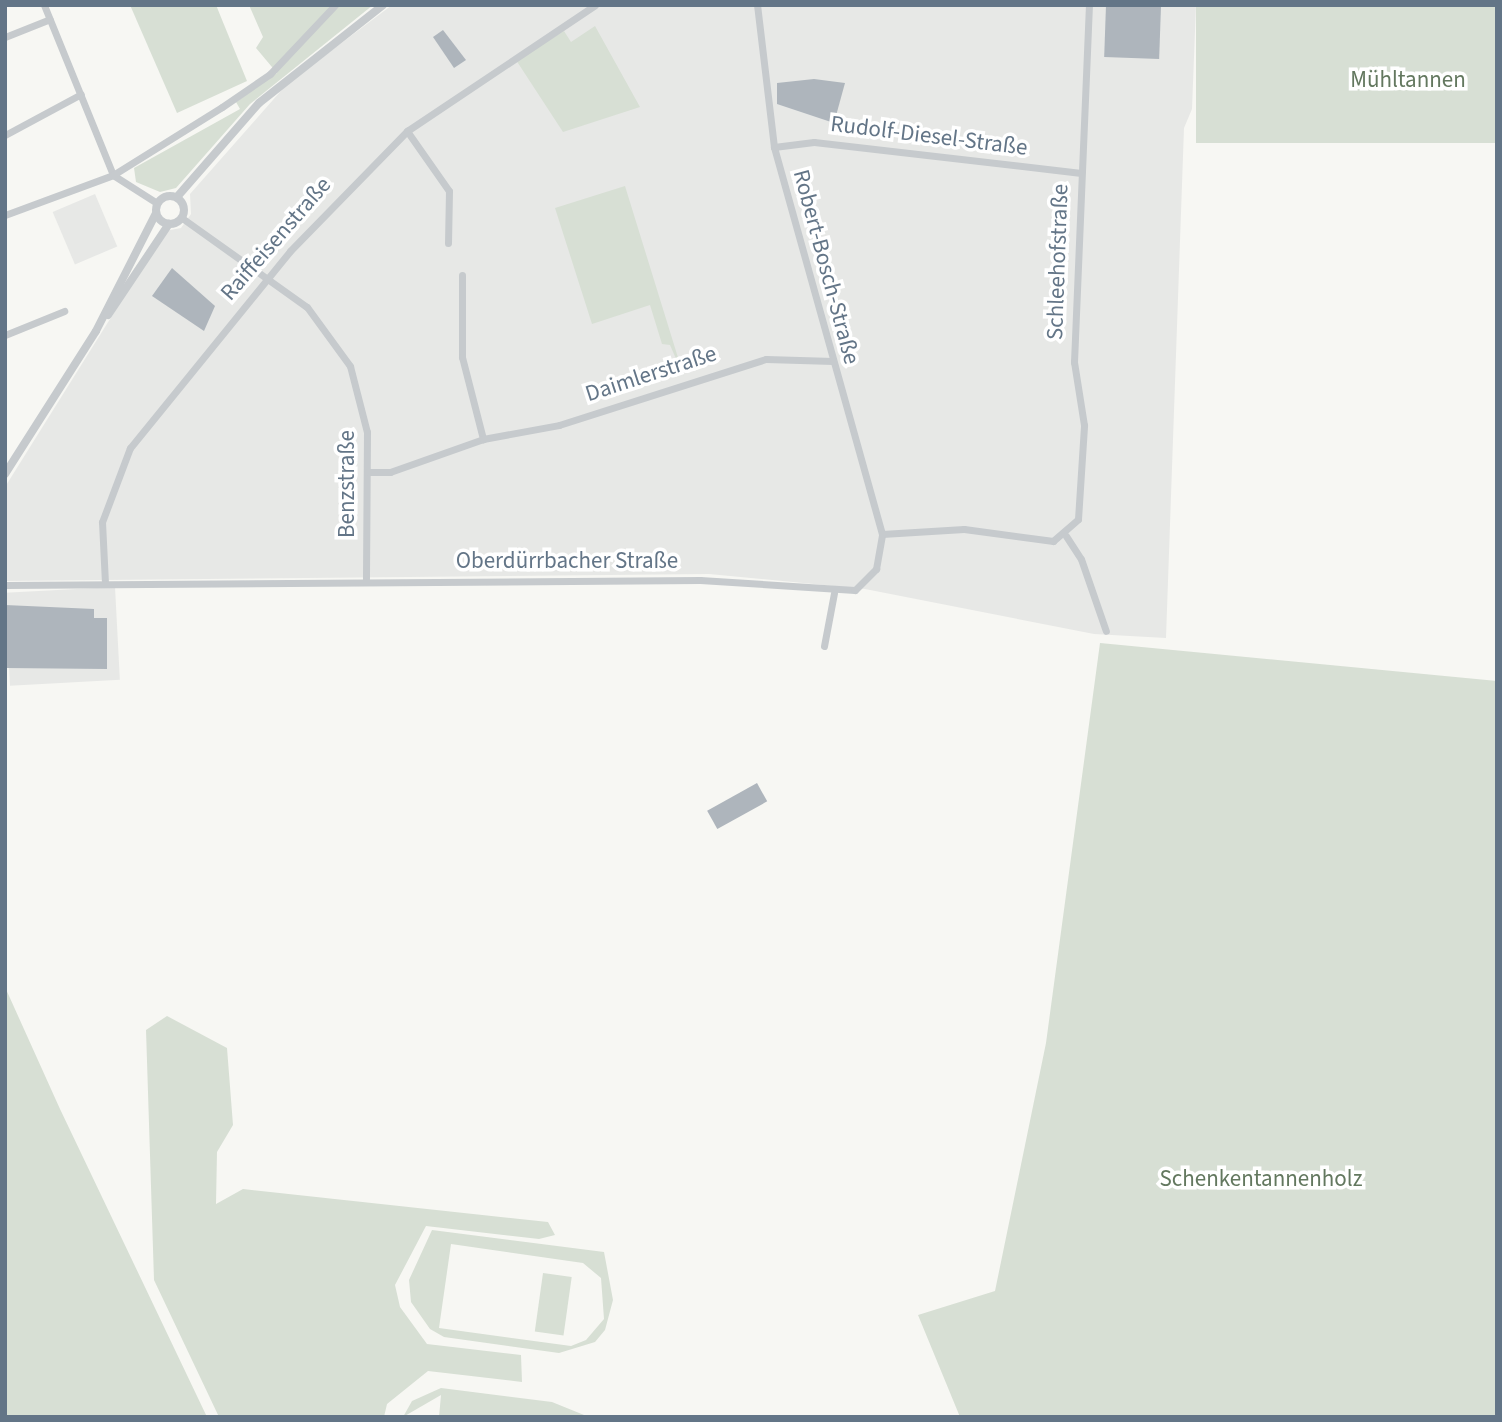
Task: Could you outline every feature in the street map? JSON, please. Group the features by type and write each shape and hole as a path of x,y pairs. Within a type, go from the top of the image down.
{"street":[{"path":"44,5 113,175 157,203 177,197 232,131 287,78 383,5"},
{"path":"5,215 113,175 270,74 335,5"},
{"name":"Raiffeisenstraße","path":"106,583 102,522 130,447 267,277 407,131 595,5"},
{"name":"Robert-Bosch-Straße","path":"757,5 774,147 882,534"},
{"name":"Schleehofstraße","path":"1066,536 1078,519 1084,425 1074,362 1089,5"},
{"path":"5,37 50,19"},
{"path":"5,135 81,94"},
{"path":"407,131 449,191 447,243"},
{"name":"Rudolf-Diesel-Straße","path":"774,147 814,142 1081,173"},
{"path":"5,474 96,331 169,224 182,218 177,197"},
{"path":"96,331 156,213 157,203"},
{"path":"156,213 169,224"},
{"name":"Benzstraße","path":"182,218 267,277 324,325 350,366 365,415 366,580"},
{"path":"462,275 462,357 483,439"},
{"path":"5,335 64,311"},
{"name":"Daimlerstraße","path":"367,472 390,472 483,439 559,425 766,359 833,361"},
{"path":"882,534 964,529 1053,541 1066,536 1081,559 1106,631"},
{"name":"Oberdürrbacher Straße","path":"5,585 366,580 700,580 834,593 855,590 868,579 882,534"},
{"path":"824,646 834,593"}],"shaded area":[{"path":"392,5 1196,5 1192,109 1184,128 1166,638 1094,634 865,589 709,574 5,581 5,487 165,231 181,228 191,214 190,194 287,84"},
{"path":"95,194 117,246 75,264 53,212"},
{"path":"115,587 120,680 10,686 5,593"}],"green space":[{"path":"130,5 216,5 247,81 177,113"},
{"path":"249,5 373,5 250,104 176,188 160,192 136,182 134,168 240,109 236,102 277,73 256,48 263,37"},
{"name":"Mühltannen","path":"1196,5 1497,5 1497,143 1196,143"},
{"path":"595,26 640,107 563,132 516,60 564,31 571,42"},
{"path":"625,186 684,377 670,345 662,344 650,305 592,324 555,208"},
{"name":"Schenkentannenholz","path":"1100,643 1497,681 1497,1417 960,1417 918,1315 995,1291 1046,1043"},
{"path":"5,987 60,1109 207,1417 5,1417"},
{"path":"167,1016 227,1048 233,1125 217,1152 216,1204 243,1189 548,1222 555,1235 539,1239 426,1226 395,1285 400,1307 427,1344 521,1355 522,1382 428,1371 387,1404 384,1417 219,1417 154,1280 146,1030"},
{"path":"432,1230 604,1252 613,1300 605,1330 595,1342 559,1353 444,1337 430,1329 411,1302 409,1280","holes":["451,1244 583,1263 601,1278 604,1319 586,1340 571,1346 439,1328"]},
{"path":"543,1273 572,1277 564,1335 535,1331"},
{"path":"441,1388 552,1402 589,1417 439,1417 441,1395 403,1417 412,1401"}],"building":[{"path":"1106,5 1161,7 1159,59 1104,57"},
{"path":"443,30 466,60 454,68 433,37"},
{"path":"814,79 845,83 834,123 777,104 777,83"},
{"path":"172,268 215,306 204,331 152,296"},
{"path":"5,605 94,609 94,618 107,618 107,669 5,668"},
{"path":"757,783 767,801 717,829 707,811"}]}
